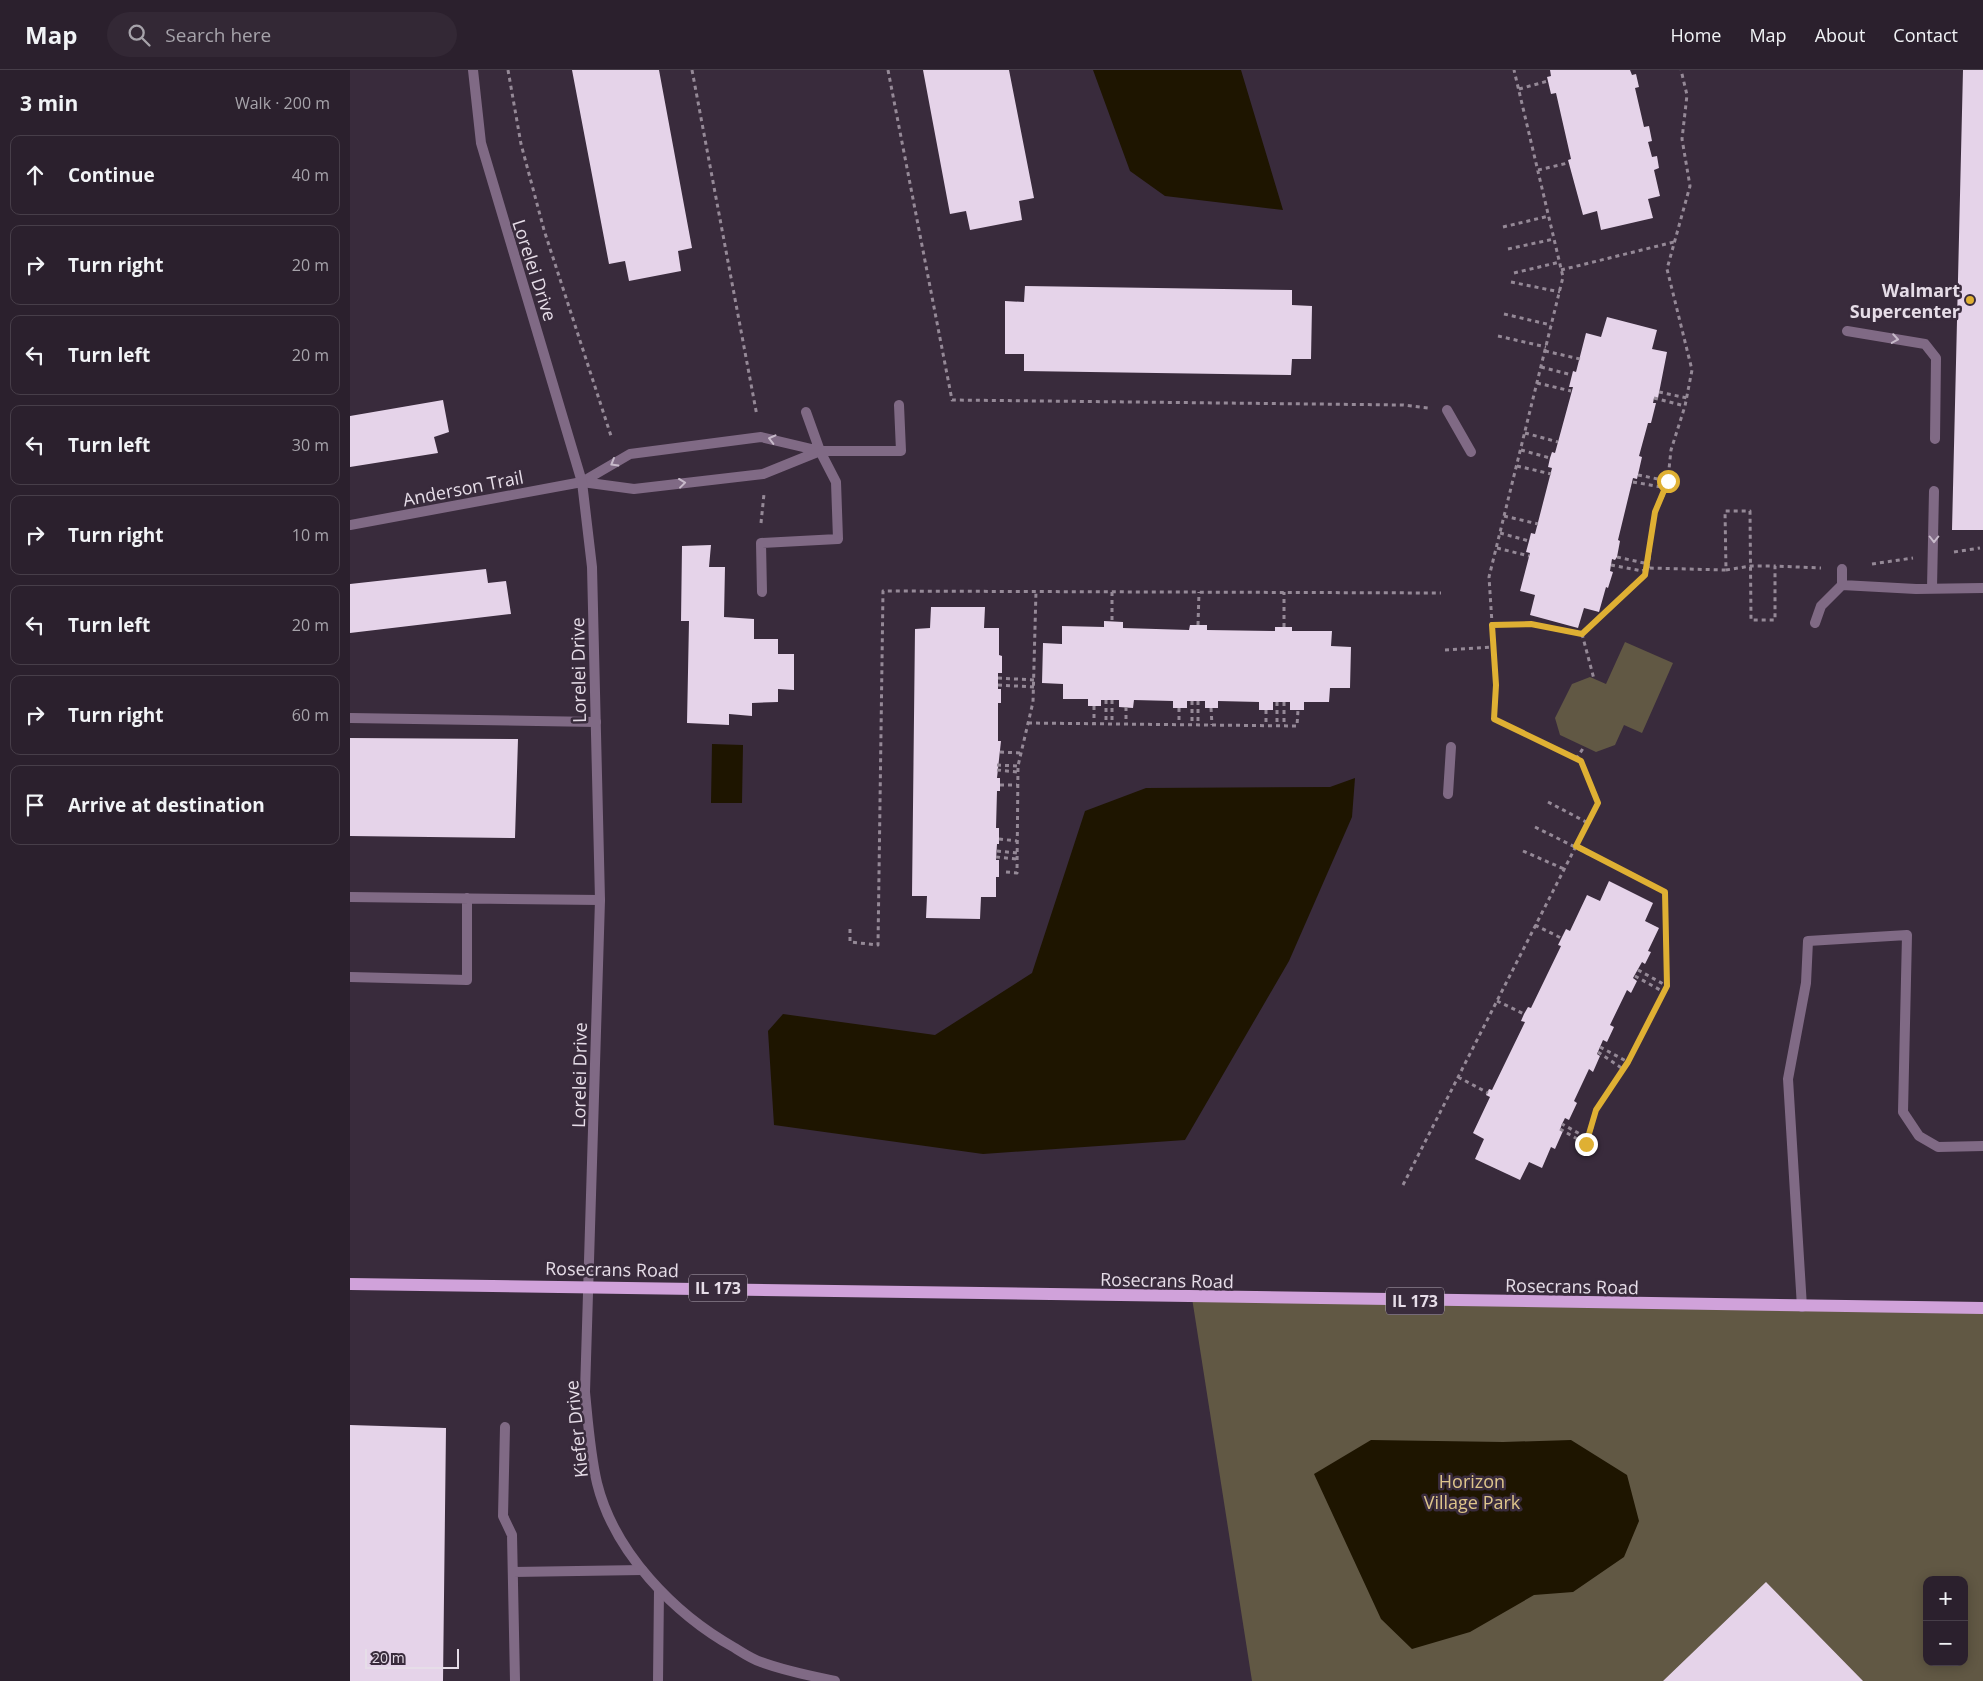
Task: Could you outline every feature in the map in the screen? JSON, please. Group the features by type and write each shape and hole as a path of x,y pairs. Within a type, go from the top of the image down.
{"main road":[{"name":"Rosecrans Road","path":"350,1284 590,1286 1802,1307 1983,1308"}],"street":[{"name":"Lorelei Drive","path":"472,70 481,143 582,482 592,567 600,900 590,1286"},
{"path":"1847,331 1925,344 1936,358 1935,439"},
{"path":"582,482 630,454 761,437 820,451 901,451 899,405"},
{"path":"1448,410 1471,452"},
{"path":"762,592 761,543 838,539 836,482 820,451 806,412"},
{"path":"582,482 634,489 763,474 820,451"},
{"name":"Anderson Trail","path":"350,525 582,482"},
{"path":"1932,588 1934,491"},
{"path":"1815,623 1821,606 1842,585 1842,569"},
{"path":"1842,585 1983,588"},
{"path":"350,718 596,722"},
{"path":"1448,794 1451,746"},
{"path":"350,897 600,900"},
{"path":"350,977 467,980 467,898"},
{"path":"1802,1307 1788,1079 1806,983 1808,940 1907,935 1903,1112 1919,1136 1938,1148 1983,1146"},
{"name":"Kiefer Drive","path":"590,1286 585,1392 590,1447 597,1484 610,1516 628,1550 659,1590 686,1616 722,1641 760,1662 835,1681"},
{"path":"505,1427 503,1516 512,1535 515,1681"},
{"path":"513,1572 642,1570"},
{"path":"658,1681 659,1590"}],"path":[{"path":"508,70 521,144 544,230 614,444"},
{"path":"692,70 761,437"},
{"path":"888,70 952,400 1403,405 1448,410"},
{"path":"1403,1185 1598,803 1581,761 1494,719 1496,685 1490,577 1563,278 1514,70"},
{"path":"1582,634 1645,575 1648,568 1655,512 1667,488 1671,450 1685,406 1692,370 1667,269 1690,186 1682,139 1687,96 1681,70"},
{"path":"1519,89 1548,81"},
{"path":"1538,170 1568,162"},
{"path":"1502,227 1549,216"},
{"path":"1508,249 1554,239"},
{"path":"1562,270 1674,242"},
{"path":"1514,273 1560,262"},
{"path":"1511,282 1560,292"},
{"path":"1504,314 1552,325"},
{"path":"1498,336 1580,359"},
{"path":"1541,367 1572,375"},
{"path":"1537,383 1572,391"},
{"path":"1659,392 1687,398"},
{"path":"1654,398 1685,406"},
{"path":"1525,434 1558,442"},
{"path":"1521,450 1550,458"},
{"path":"1517,466 1551,474"},
{"path":"761,543 763,474"},
{"path":"1638,475 1668,481"},
{"path":"1633,482 1667,488"},
{"path":"1726,570 1725,511 1750,511 1751,620 1775,620 1775,566"},
{"path":"1504,516 1538,524"},
{"path":"1500,533 1529,541"},
{"path":"1497,548 1529,556"},
{"path":"1611,564 1642,571 1648,568 1726,570 1751,566 1842,569 1980,548"},
{"path":"1616,557 1644,564 1648,568"},
{"path":"850,928 850,942 878,945 884,590 1441,593"},
{"path":"1006,872 1017,873 1018,766 1033,702 1036,591"},
{"path":"1112,592 1112,621"},
{"path":"1198,625 1199,592"},
{"path":"1284,592 1284,627"},
{"path":"1492,625 1531,624 1582,634"},
{"path":"1582,634 1594,679"},
{"path":"1445,650 1494,647"},
{"path":"998,678 1034,680"},
{"path":"998,685 1034,687"},
{"path":"1106,700 1106,724"},
{"path":"1112,700 1112,724"},
{"path":"1192,701 1192,725"},
{"path":"1198,701 1198,725"},
{"path":"1277,702 1277,726"},
{"path":"1284,702 1284,726"},
{"path":"1094,706 1094,724"},
{"path":"1126,707 1126,724"},
{"path":"1179,708 1179,725"},
{"path":"1211,708 1212,725"},
{"path":"1266,710 1266,726"},
{"path":"1028,723 1297,726 1298,710"},
{"path":"1576,759 1584,746"},
{"path":"1000,752 1021,753"},
{"path":"997,765 1018,766"},
{"path":"997,770 1018,772"},
{"path":"1000,784 1017,784"},
{"path":"1548,802 1588,823"},
{"path":"1535,827 1665,892 1667,986 1624,1069 1596,1110 1586,1144 1560,1129"},
{"path":"999,839 1017,841"},
{"path":"1523,850 1564,869"},
{"path":"997,851 1017,853"},
{"path":"996,857 1017,859"},
{"path":"1535,925 1562,938"},
{"path":"1638,970 1667,986"},
{"path":"1635,976 1663,992"},
{"path":"1497,1001 1524,1014"},
{"path":"1600,1047 1628,1062"},
{"path":"1598,1052 1624,1069"},
{"path":"1458,1077 1488,1093"},
{"path":"1562,1124 1589,1139"}],"green space":[{"path":"1625,642 1673,663 1642,733 1624,725 1615,745 1596,752 1560,735 1555,718 1572,684 1590,677 1606,684"},
{"name":"Horizon Village Park","path":"1192,1298 1983,1306 1983,1681 1252,1681"}],"shaded area":[{"path":"1093,70 1241,70 1283,210 1165,196 1130,171"},
{"path":"712,744 743,745 742,803 711,803"},
{"path":"1355,778 1352,817 1289,961 1185,1140 983,1154 774,1125 768,1031 783,1014 935,1035 1032,973 1085,811 1146,788 1330,787"},
{"path":"1371,1440 1503,1442 1571,1440 1627,1475 1639,1521 1624,1557 1573,1592 1534,1595 1470,1632 1412,1649 1381,1619 1314,1474"}],"building":[{"path":"572,70 659,70 692,248 678,251 681,271 629,281 625,261 609,264"},
{"path":"923,70 1009,70 1034,198 1019,201 1022,220 970,230 966,211 950,214"},
{"path":"1550,70 1630,70 1632,75 1636,74 1639,87 1635,88 1644,127 1649,126 1652,141 1648,142 1652,157 1657,156 1659,168 1654,170 1660,196 1648,199 1653,218 1601,230 1597,211 1583,215 1568,160 1571,159 1556,93 1551,94 1547,77 1551,76"},
{"name":"Walmart Supercenter","path":"1963,70 1983,70 1983,530 1952,530"},
{"path":"1025,286 1292,290 1292,305 1312,306 1311,359 1292,359 1291,375 1024,371 1024,354 1005,354 1005,301 1024,302"},
{"path":"1607,317 1657,330 1652,349 1667,352 1658,398 1654,398 1653,403 1656,403 1651,423 1648,423 1639,456 1642,457 1637,479 1633,478 1618,540 1620,541 1617,557 1615,560 1612,559 1610,571 1613,572 1608,588 1606,587 1599,612 1584,608 1578,628 1530,615 1535,595 1520,591 1530,553 1526,552 1531,533 1535,534 1552,468 1548,467 1550,458 1552,452 1555,453 1573,387 1569,387 1573,371 1576,372 1586,333 1601,337"},
{"path":"443,400 449,432 434,437 438,453 350,467 350,416"},
{"path":"711,545 709,567 725,567 724,617 754,619 754,639 778,639 778,654 794,654 794,690 778,689 778,702 752,703 752,716 729,714 729,725 687,723 689,621 681,621 682,546"},
{"path":"486,569 488,583 506,581 511,614 350,633 350,584"},
{"path":"931,607 985,607 984,628 999,628 999,655 1002,656 1002,673 998,673 998,689 1001,689 1001,703 998,703 998,741 1001,741 997,778 1000,778 1000,791 997,791 996,828 999,828 999,844 997,844 996,860 999,860 999,877 996,877 996,897 981,897 980,919 926,918 927,896 912,896 915,629 930,628"},
{"path":"1104,621 1123,622 1123,628 1189,630 1190,625 1207,625 1207,630 1275,631 1275,627 1292,627 1292,631 1332,631 1331,646 1351,647 1350,688 1330,688 1329,702 1304,702 1304,710 1290,710 1290,702 1273,702 1273,710 1259,710 1259,702 1218,701 1218,708 1205,708 1205,701 1187,701 1187,708 1173,708 1173,701 1134,700 1133,708 1119,707 1119,700 1101,700 1101,706 1088,706 1088,699 1063,699 1063,684 1042,683 1043,643 1062,644 1062,626 1104,627"},
{"path":"350,738 518,739 515,838 350,836"},
{"path":"1609,881 1653,903 1645,921 1659,928 1648,951 1651,952 1645,964 1642,962 1633,978 1637,981 1631,993 1627,990 1610,1025 1614,1027 1607,1042 1603,1040 1597,1054 1600,1056 1593,1072 1589,1069 1574,1101 1577,1103 1569,1120 1565,1118 1562,1124 1560,1130 1563,1131 1555,1149 1551,1147 1542,1168 1529,1162 1520,1180 1475,1159 1484,1139 1473,1133 1490,1097 1486,1095 1489,1089 1492,1090 1525,1022 1521,1021 1524,1014 1528,1007 1531,1008 1561,946 1558,945 1566,929 1570,931 1587,895 1600,901"},
{"path":"350,1425 446,1428 443,1681 350,1681"},
{"path":"1766,1582 1863,1681 1663,1681"}],"place":[{"name":"Walmart Supercenter","path":"1970,300"}],"route":[{"path":"1586,1144 1596,1110 1628,1062 1667,986 1665,892 1576,846 1598,803 1581,761 1494,719 1496,685 1492,625 1531,624 1582,634 1645,575 1648,568 1655,512 1667,488 1668,481"}]}
